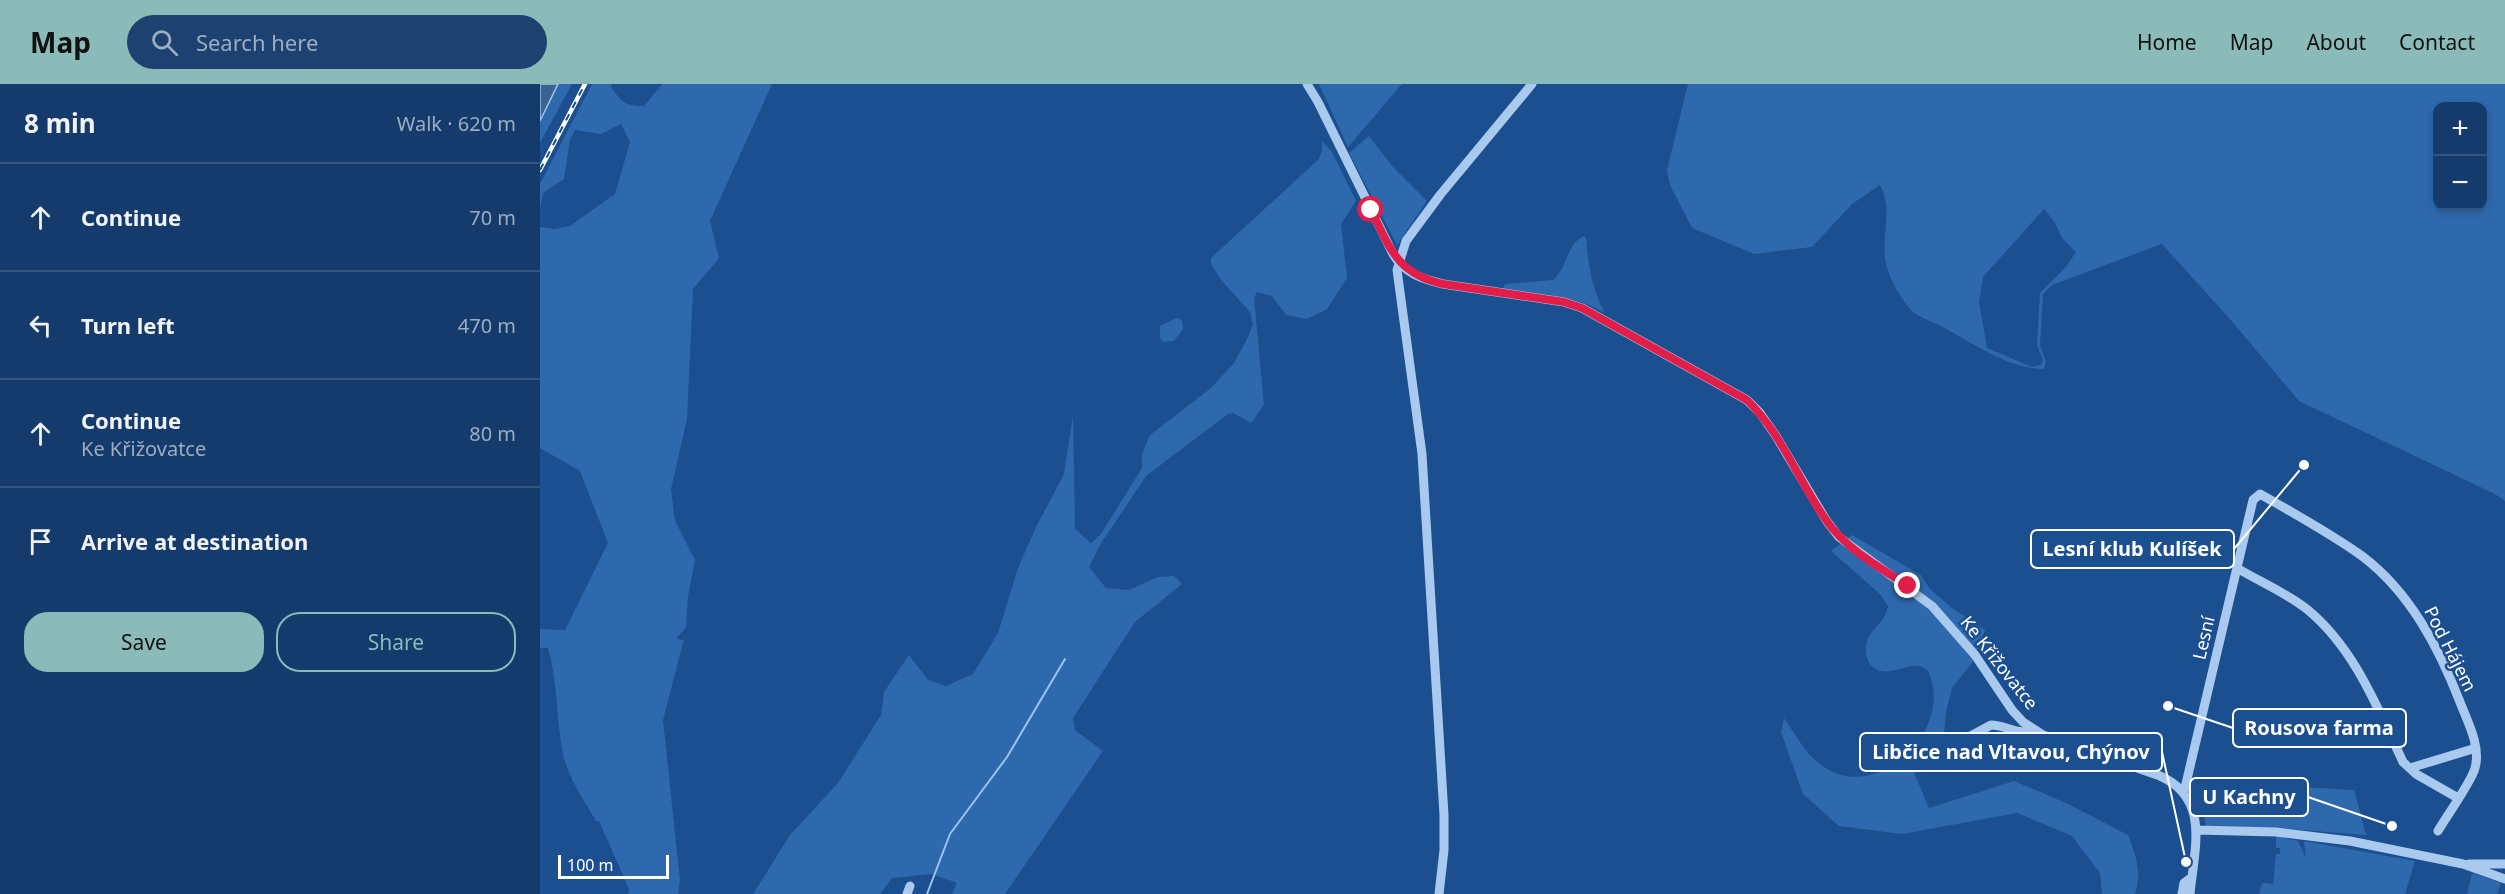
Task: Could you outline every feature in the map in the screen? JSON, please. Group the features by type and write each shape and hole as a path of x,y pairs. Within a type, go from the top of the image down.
{"street":[{"path":"1307,84 1398,262"},
{"path":"1439,894 1444,850 1444,815 1422,454 1397,286 1398,262 1406,241 1440,195 1532,84"},
{"name":"Ke Křižovatce","path":"1398,262 1412,274 1428,281 1564,302 1582,308 1737,394 1760,413 1826,520 1839,537 1932,606 1975,655 2017,717 2033,730 2160,777 2175,784 2184,792"},
{"name":"Lesní","path":"2184,792 2253,500 2260,494"},
{"name":"Pod Hájem","path":"2260,494 2312,523 2363,557 2405,600 2422,623 2451,678 2476,748"},
{"path":"2237,568 2295,601 2326,627 2358,668 2403,762 2458,798"},
{"path":"1943,751 1991,725 2020,732 2033,730"},
{"path":"2410,768 2476,748 2475,769 2438,831"},
{"path":"2184,792 2192,806 2196,830 2190,894"},
{"path":"2196,830 2276,832 2350,841 2463,864 2505,879"},
{"path":"2463,864 2492,862 2505,864"},
{"path":"2182,894 2184,883 2191,879"}],"shaded area":[{"path":"540,84 558,84 540,121"},
{"path":"558,84 572,84 540,143 540,121"},
{"path":"592,84 612,84 611,87 618,96 628,104 644,106 662,84 772,84 710,221 719,258 693,289 687,419 671,489 675,521 695,560 688,596 686,627 676,639 684,640 663,720 680,880 678,894 628,894 629,889 599,821 596,821 572,780 565,763 551,661 548,648 540,648 540,629 565,630 608,543 580,471 540,448 540,227 555,229 570,226 615,194 630,142 621,124 601,134 575,130 570,140 564,179 543,193 540,210 540,184"},
{"path":"1319,84 1402,84 1348,147"},
{"path":"1688,84 2505,84 2505,501 2495,494 2299,401 2229,318 2162,244 2052,285 2043,294 2040,345 2046,362 2044,369 2030,368 2003,360 1911,310 1894,285 1886,263 1884,248 1887,211 1880,185 1852,204 1812,247 1754,254 1692,228 1670,185 1667,170","holes":["2044,209 2055,223 2062,238 2076,252 2065,268 2040,293 2037,345 2043,360 2041,365 2032,367 1987,348 1979,302 1983,277"]},
{"path":"1369,136 1393,167 1427,201 1397,245 1349,153"},
{"path":"1322,141 1332,152 1356,201 1341,224 1347,278 1327,309 1307,319 1286,315 1272,296 1257,292 1254,298 1264,405 1251,423 1233,413 1228,414 1146,476 1100,545 1089,567 1106,588 1129,590 1158,577 1174,576 1182,584 1135,622 1073,718 1075,730 1103,751 1005,894 952,894 957,883 932,874 892,878 880,894 753,894 790,835 838,783 881,715 884,692 909,655 928,680 946,686 973,674 998,633 1018,568 1036,527 1064,474 1073,415 1075,529 1091,543 1101,534 1142,468 1142,454 1150,435 1211,388 1234,363 1253,324 1250,312 1222,281 1211,264 1211,258 1319,159"},
{"path":"1584,236 1594,286 1605,313 1569,299 1503,289 1505,284 1553,280 1574,245"},
{"path":"1177,318 1182,320 1183,329 1174,341 1163,342 1160,338 1160,326"},
{"path":"1852,535 1921,575 1930,589 1952,608 1985,630 1972,663 1952,688 1946,712 1942,757 1914,773 1929,808 2014,781 2066,803 2128,835 2137,864 2138,879 2135,894 2102,894 2100,873 2072,836 2017,813 1902,834 1839,826 1803,794 1781,732 1784,718 1805,749 1821,765 1843,775 1865,776 1887,769 1906,755 1921,737 1931,716 1934,693 1928,671 1920,666 1914,666 1881,671 1868,660 1866,646 1870,634 1884,618 1888,606 1879,593 1831,551"},
{"path":"2199,781 2354,790 2366,835 2277,828 2206,828"},
{"path":"2276,836 2298,841 2306,858 2304,841 2415,861 2405,894 2259,894 2262,883 2273,884 2276,854 2280,854 2280,848 2276,848"},
{"path":"2472,873 2501,883 2497,894 2467,894"}],"waterway":[{"path":"927,894 950,834 1007,757 1065,659"}],"railway":[{"path":"540,170 585,84"}],"place":[{"name":"Lesní klub Kulíšek","path":"2304,465"},
{"name":"Rousova farma","path":"2168,706"},
{"name":"U Kachny","path":"2392,826"},
{"name":"Libčice nad Vltavou, Chýnov","path":"2186,862"}],"route":[{"path":"1371,210 1398,262 1412,274 1428,281 1564,302 1582,308 1747,400 1760,413 1776,436 1826,520 1839,537 1908,586"}]}
